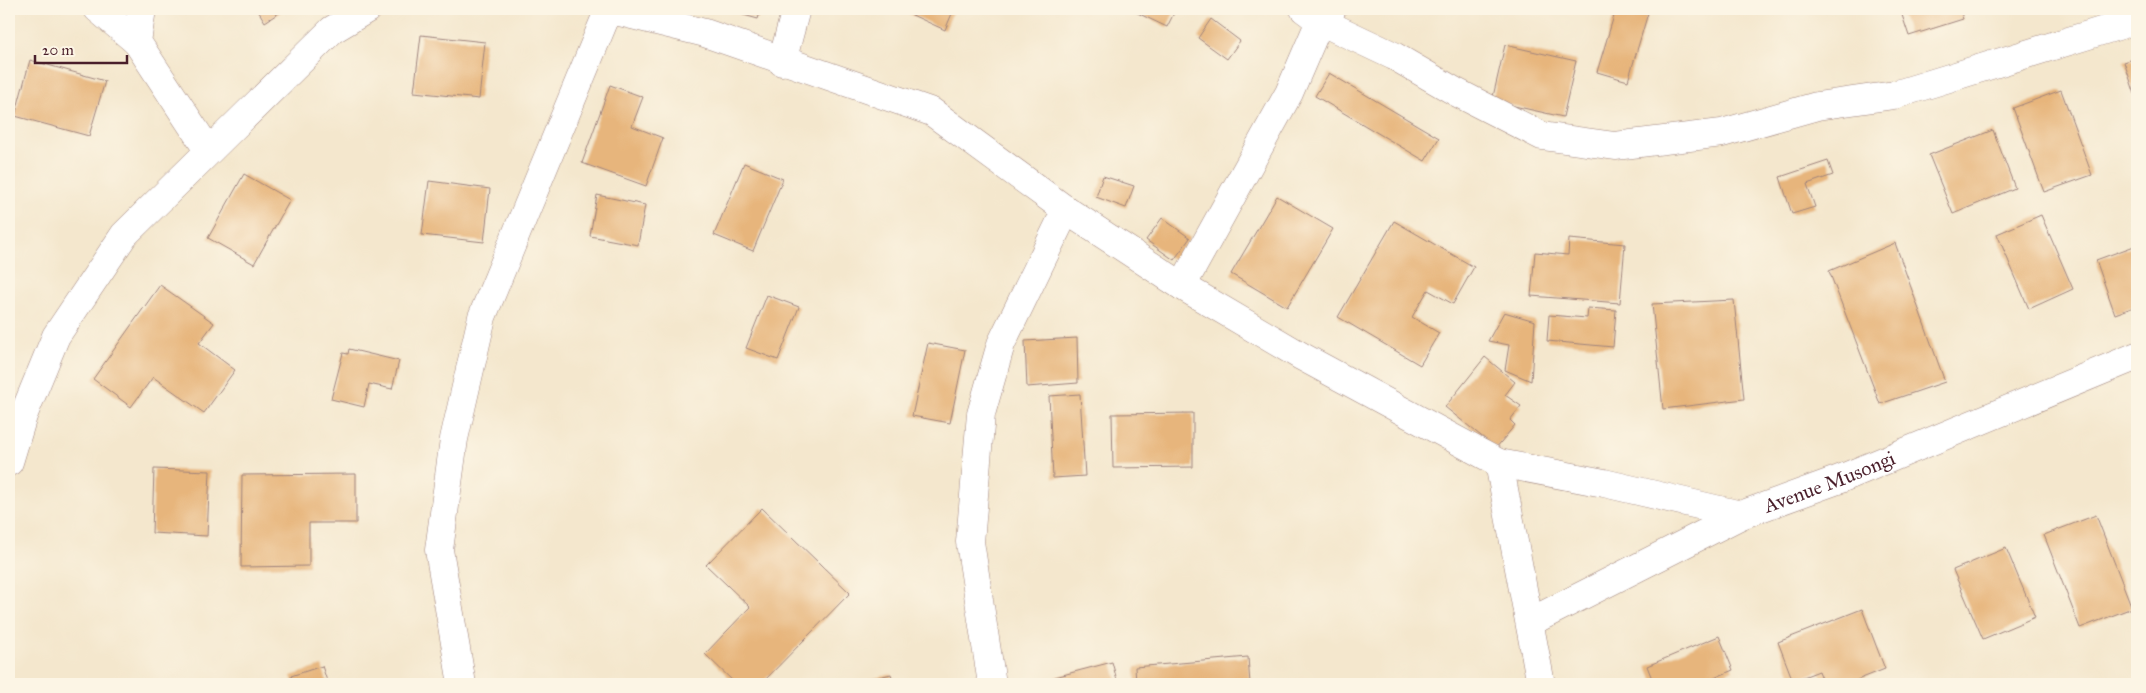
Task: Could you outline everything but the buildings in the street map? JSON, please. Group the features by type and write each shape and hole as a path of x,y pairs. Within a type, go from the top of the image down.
{"street":[{"path":"98,9 138,42 208,150"},
{"path":"138,42 142,9"},
{"path":"9,462 23,416 56,336 124,235 208,150 332,30 367,9"},
{"path":"462,684 439,550 454,439 482,317 608,9 705,33 782,62 932,112 1066,210 1182,286 1301,356 1500,463 1604,483 1740,515"},
{"path":"782,62 796,9"},
{"path":"1182,286 1289,93 1319,13 1456,92 1542,136 1615,146 1722,133 1817,106 1894,95 2137,20"},
{"path":"992,684 970,542 981,414 1001,344 1066,210"},
{"name":"Avenue Musongi","path":"1530,622 1740,515 1840,478 2137,356"},
{"path":"1500,463 1541,684"}]}
